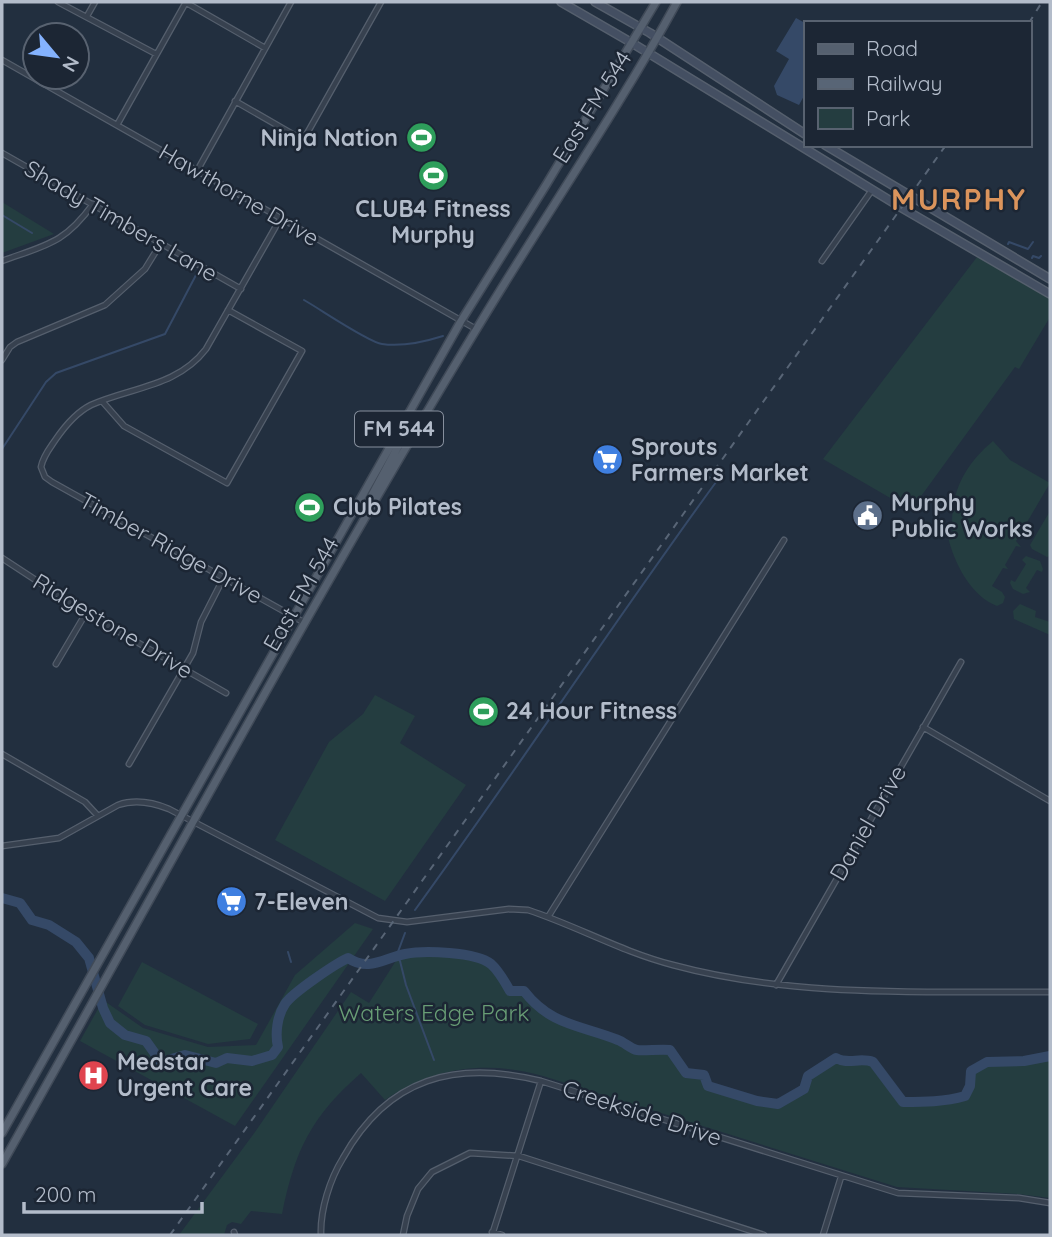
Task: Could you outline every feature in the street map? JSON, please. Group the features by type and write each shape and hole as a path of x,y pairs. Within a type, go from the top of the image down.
{"main road":[{"path":"561,2 1050,295"},
{"path":"595,2 642,28 804,133"},
{"name":"FM 544","path":"642,28 656,2"},
{"name":"FM 544","path":"648,53 677,2"},
{"name":"East FM 544","path":"2,1133 461,321 642,28"},
{"name":"East FM 544","path":"2,1164 193,822 476,329 648,53"},
{"path":"789,139 796,128"},
{"path":"828,147 1050,279"},
{"path":"564,156 579,165"},
{"path":"368,517 370,499 401,441 395,436"}],"street":[{"path":"58,2 156,54"},
{"path":"87,16 95,2"},
{"path":"117,125 186,2 265,48"},
{"path":"197,172 291,2"},
{"path":"235,101 296,136 305,137 381,2"},
{"name":"Hawthorne Drive","path":"2,60 476,329"},
{"name":"Shady Timbers Lane","path":"2,153 241,289"},
{"path":"822,261 872,190"},
{"path":"2,261 60,239 80,222 93,204"},
{"path":"228,310 302,351 227,483 124,426 102,401 159,382 195,364 280,219"},
{"path":"2,360 18,342 105,305 139,276 161,243"},
{"name":"Timber Ridge Drive","path":"102,401 84,410 64,428 41,467 45,477 306,623"},
{"path":"548,916 785,540"},
{"name":"Ridgestone Drive","path":"2,558 86,613 226,693"},
{"path":"129,765 193,653 201,622 224,578"},
{"path":"56,664 86,613"},
{"name":"Daniel Drive","path":"776,985 961,662"},
{"path":"923,727 1050,801"},
{"path":"2,754 85,802 99,816"},
{"path":"2,846 59,838 118,805 135,801 158,804 386,920 407,922 517,909 548,916 654,960 702,972 776,985 1050,992"},
{"name":"Creekside Drive","path":"321,1235 328,1193 336,1169 352,1141 375,1114 397,1096 421,1083 459,1073 487,1071 541,1081 898,1193 1019,1198 1050,1203"},
{"path":"502,1235 492,1234 541,1081"},
{"path":"403,1235 418,1189 432,1172 470,1153 519,1156 764,1235"},
{"path":"822,1235 841,1177"}],"green space":[{"path":"2,202 54,234 2,253"},
{"path":"977,257 1050,299 1050,317 1019,369 1015,367 911,510 823,459"},
{"path":"993,441 1010,460 1050,483 1016,541 1021,547 1016,546 1005,565 1008,569 1003,568 992,586 1005,597 1003,603 997,606 979,595 972,587 955,557 948,537 953,536 953,508 960,483 973,461"},
{"path":"1050,511 1050,556 1047,557 1032,549 1030,545"},
{"path":"1026,556 1040,561 1043,569 1042,572 1037,570 1026,588 1030,592 1023,594 1013,589 1010,583 1011,580 1015,582 1026,564 1022,560"},
{"path":"1020,604 1036,611 1035,617 1050,622 1050,635 1014,619 1013,611"},
{"path":"375,695 415,716 400,743 466,785 385,901 275,840 329,742 363,714"},
{"path":"355,923 373,929 235,1126 80,1041 103,1000 143,1028 208,1047 256,1045 295,975"},
{"name":"Waters Edge Park","path":"452,953 490,963 510,991 524,991 536,1006 569,1026 622,1041 637,1050 670,1050 686,1073 704,1075 709,1086 757,1101 778,1104 804,1089 808,1076 836,1058 844,1061 868,1060 903,1102 948,1101 965,1096 971,1071 987,1062 1024,1061 1050,1056 1050,1198 897,1187 522,1071 481,1068 441,1074 422,1080 385,1100 361,1073 329,1105 308,1136 293,1171 282,1214 251,1211 241,1224 232,1222 227,1225 224,1235 179,1235 255,1132 351,992 369,1003 399,956"},
{"path":"142,962 258,1024 250,1039 208,1044 145,1025 118,1006"}],"water":[{"path":"796,18 804,22 804,96 799,105 777,95 774,86 789,59 776,51"}],"waterway":[{"path":"2,215 32,233"},
{"path":"1008,244 1009,242 1028,249 1033,242"},
{"path":"1032,258 1041,256"},
{"path":"2,449 46,382 56,373 165,334 196,275"},
{"path":"304,300 355,332 382,344 413,343 443,336"},
{"path":"415,910 719,478"},
{"path":"2,898 20,903 32,920 49,925 76,942 89,958 110,1023 125,1035 146,1041 161,1062 185,1055 216,1063 227,1058 252,1061 272,1055 278,1047 277,1025 285,1004 324,972 348,958 370,964 405,954 424,952 449,953 484,960 497,970 510,991 524,991 534,1003 556,1018 618,1040 635,1049 670,1050 686,1073 704,1075 708,1086 757,1101 778,1104 804,1089 808,1076 836,1058 873,1062 903,1102 911,1102 942,1101 965,1096 970,1086 971,1071 987,1062 1024,1061 1050,1056"},
{"path":"405,933 396,957 400,961 406,985 434,1060"},
{"path":"288,952 291,962"}],"railway":[{"path":"1030,21 1042,2"},
{"path":"170,1235 945,147"}],"place":[{"name":"Ninja Nation","path":"421,138"},
{"name":"CLUB4 Fitness Murphy","path":"433,175"},
{"name":"Sprouts Farmers Market","path":"608,460"},
{"name":"Club Pilates","path":"310,507"},
{"name":"Murphy Public Works","path":"868,516"},
{"name":"24 Hour Fitness","path":"483,711"},
{"name":"7-Eleven","path":"231,902"},
{"name":"Medstar Urgent Care","path":"94,1075"}],"district":[{"name":"MURPHY","path":"959,200"}]}
